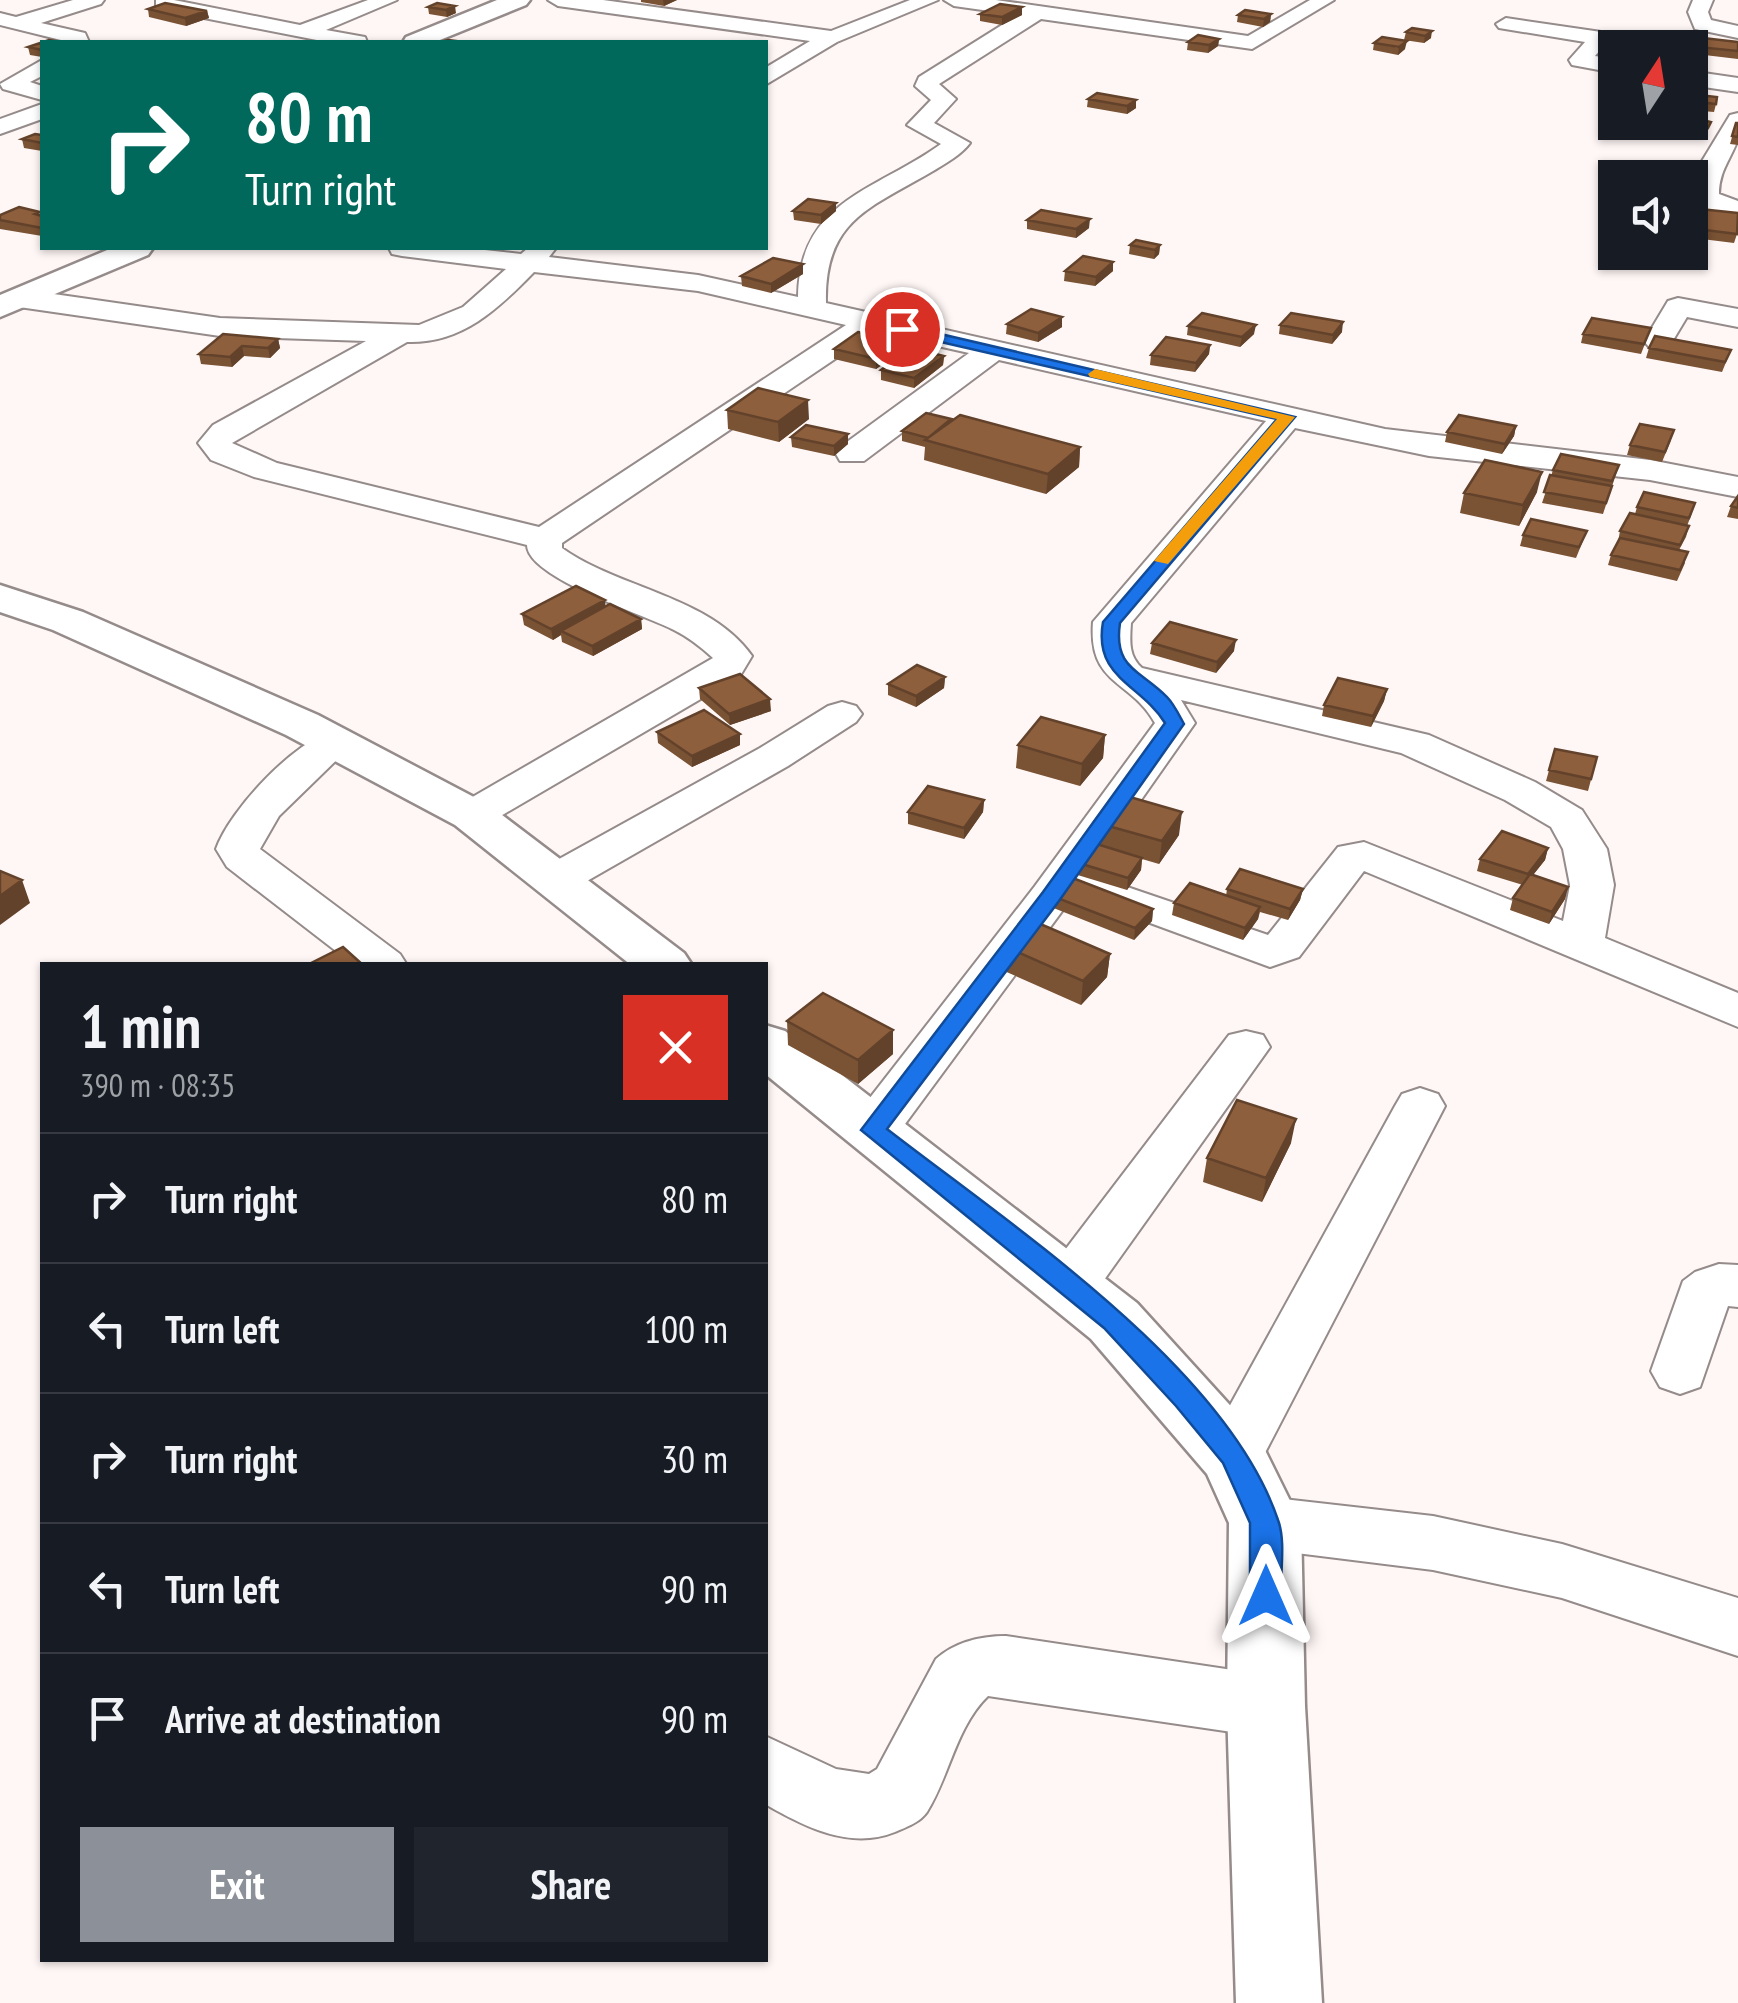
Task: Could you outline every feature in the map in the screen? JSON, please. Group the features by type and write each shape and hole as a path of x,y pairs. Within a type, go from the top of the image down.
{"street":[{"path":"9,21 94,0"},
{"path":"204,11 234,0"},
{"path":"302,31 387,0"},
{"path":"420,40 518,0"},
{"path":"558,0 831,36 843,35 928,0"},
{"path":"954,0 1252,44 1324,0"},
{"path":"1703,0 1698,12 1702,26 1738,32"},
{"path":"163,4 347,40"},
{"path":"812,309 814,262 830,229 864,200 958,143 919,125 945,99 926,86 927,82 1037,12"},
{"path":"9,21 78,40"},
{"path":"1506,24 1598,38"},
{"path":"768,76 831,36"},
{"path":"1598,40 1580,60 1598,63"},
{"path":"40,67 12,84 40,92"},
{"path":"1708,81 1738,85"},
{"path":"0,128 40,112"},
{"path":"1738,120 1717,150 1704,182 1706,197 1715,204 1738,209"},
{"path":"10,303 131,250"},
{"path":"451,250 535,254 698,283 1456,453 1646,466 1738,487"},
{"path":"10,303 172,322 399,334 447,330 475,316 535,254"},
{"path":"1659,341 1678,307 1738,318"},
{"path":"399,334 224,432 214,443 223,453 266,470 545,539 870,322"},
{"path":"852,454 992,351"},
{"path":"873,1130 1175,724 1160,701 1123,675 1108,640 1112,622 1287,417"},
{"path":"472,816 726,668 733,656 722,644 660,609 562,568 544,552 545,539"},
{"path":"0,598 86,629 302,724 472,816 661,962"},
{"path":"1123,675 1415,744 1520,791 1567,819 1585,849 1592,885 1581,943"},
{"path":"557,879 774,757 842,714"},
{"path":"334,742 282,789 244,833 238,849 242,858 380,962"},
{"path":"1064,876 1270,952 1283,947 1353,856 1364,854 1738,1011"},
{"path":"768,1046 1114,1321 1234,1456 1265,1523 1266,1706 1279,2003"},
{"path":"1069,1286 1246,1047"},
{"path":"1234,1456 1420,1106"},
{"path":"1680,1371 1703,1296 1710,1288 1738,1286"},
{"path":"1265,1523 1432,1543 1562,1570 1738,1627"},
{"path":"768,1769 844,1806 870,1809 891,1802 901,1792 952,1691 964,1674 984,1666 1006,1666 1266,1706"}],"building":[{"path":"165,3 207,11 185,18 148,9"},
{"path":"437,3 455,6 446,10 428,7"},
{"path":"1000,4 1022,7 1002,17 980,14"},
{"path":"1245,10 1271,14 1264,19 1238,15"},
{"path":"1412,28 1432,31 1425,36 1406,32"},
{"path":"1198,35 1219,39 1209,45 1188,42"},
{"path":"1382,37 1407,41 1399,47 1374,43"},
{"path":"1708,39 1738,42 1738,51 1708,48"},
{"path":"1097,93 1136,100 1127,106 1088,99"},
{"path":"35,134 40,135 40,143 22,139"},
{"path":"808,199 836,203 821,215 793,211"},
{"path":"19,207 40,212 35,214 40,215 40,228 0,220 0,215"},
{"path":"1041,210 1090,219 1076,229 1027,220"},
{"path":"1708,210 1738,213 1737,234 1708,230"},
{"path":"1136,240 1160,245 1155,250 1130,245"},
{"path":"1083,256 1113,262 1096,277 1065,271"},
{"path":"773,258 803,264 771,284 741,276"},
{"path":"1031,309 1062,317 1038,333 1007,324"},
{"path":"1202,313 1256,325 1242,337 1188,326"},
{"path":"1291,313 1343,322 1333,335 1280,325"},
{"path":"1592,318 1651,328 1644,344 1583,334"},
{"path":"858,332 901,342 876,359 834,349"},
{"path":"223,334 278,339 268,348 242,346 230,357 199,354"},
{"path":"1655,336 1731,350 1725,362 1649,348"},
{"path":"1166,337 1210,345 1196,363 1151,355"},
{"path":"912,348 944,356 914,378 881,370"},
{"path":"758,388 808,400 778,422 727,410"},
{"path":"926,413 951,419 928,438 902,431"},
{"path":"960,415 1080,447 1048,474 925,440"},
{"path":"1459,415 1516,426 1505,444 1447,432"},
{"path":"1640,424 1674,430 1665,452 1630,445"},
{"path":"806,425 848,434 834,446 791,437"},
{"path":"1561,454 1619,465 1612,481 1553,470"},
{"path":"1485,460 1542,472 1523,505 1464,493"},
{"path":"1550,475 1612,486 1606,503 1544,492"},
{"path":"1644,492 1695,503 1689,518 1637,507"},
{"path":"1630,513 1689,526 1680,545 1620,531"},
{"path":"1531,519 1587,531 1579,547 1523,535"},
{"path":"1620,538 1688,552 1680,570 1611,555"},
{"path":"576,586 605,600 551,629 522,614"},
{"path":"610,604 641,619 592,646 561,631"},
{"path":"1170,622 1236,640 1217,662 1152,643"},
{"path":"917,665 945,677 916,696 888,684"},
{"path":"740,674 770,699 729,714 699,688"},
{"path":"1338,678 1387,689 1373,716 1324,705"},
{"path":"704,710 740,734 692,756 657,732"},
{"path":"1041,717 1105,735 1082,764 1018,745"},
{"path":"1555,749 1597,757 1591,779 1549,770"},
{"path":"928,786 984,800 964,828 908,812"},
{"path":"1116,793 1182,812 1162,841 1094,822"},
{"path":"1502,831 1548,848 1528,874 1480,859"},
{"path":"1087,841 1142,858 1128,878 1072,861"},
{"path":"1240,869 1303,889 1290,909 1227,889"},
{"path":"0,871 22,880 0,896"},
{"path":"1530,874 1568,887 1552,912 1513,898"},
{"path":"1070,877 1153,909 1135,928 1052,896"},
{"path":"1190,883 1260,907 1245,928 1174,903"},
{"path":"1031,920 1110,954 1083,981 1004,946"},
{"path":"343,947 360,962 313,962"},
{"path":"823,993 893,1030 858,1060 787,1021"},
{"path":"1237,1100 1296,1119 1266,1178 1207,1158"}],"slow traffic":[{"path":"1095,374 1287,417 1162,561"}],"route":[{"path":"902,329 1287,417 1112,622 1108,640 1123,675 1160,701 1175,724 1051,896 873,1130 1114,1321 1186,1398 1234,1456 1265,1523 1266,1596"}]}
